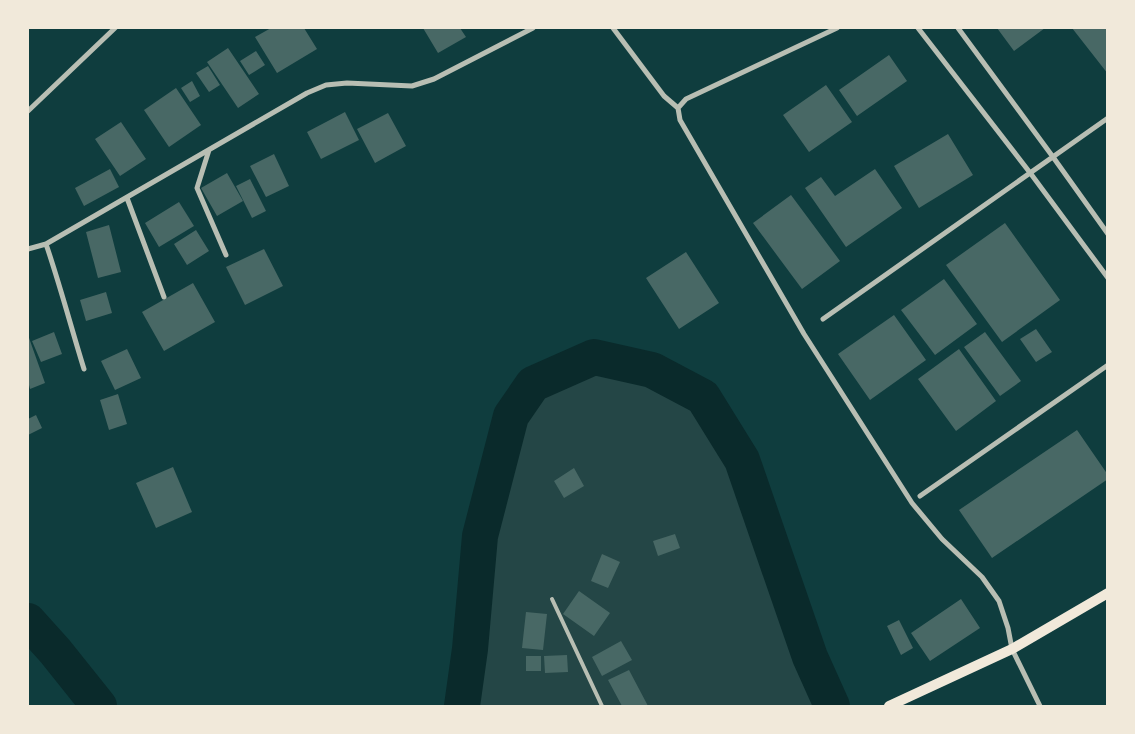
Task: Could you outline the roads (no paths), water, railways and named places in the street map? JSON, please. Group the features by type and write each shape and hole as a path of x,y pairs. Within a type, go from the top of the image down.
{"main road":[{"path":"892,705 1012,649 1108,593"}],"street":[{"path":"28,111 115,28"},
{"path":"28,249 46,244 307,93 326,86 347,83 412,86 434,79 533,28"},
{"path":"612,28 664,96 678,108 680,120 804,334 912,503 942,539 982,577 999,601 1008,628 1012,649 1040,706"},
{"path":"678,108 686,99 837,28"},
{"path":"918,28 1031,174 1108,278"},
{"path":"958,28 1108,234"},
{"path":"824,319 1108,118"},
{"path":"209,149 196,188 226,255"},
{"path":"127,198 164,297"},
{"path":"46,244 60,284 84,369"},
{"path":"920,496 1108,365"}],"lane":[{"path":"552,599 602,706"}],"waterway":[{"path":"462,706 470,649 480,536 511,416 533,384 594,357 652,370 703,397 742,460 810,657 832,706"},
{"path":"28,621 99,706"}]}
